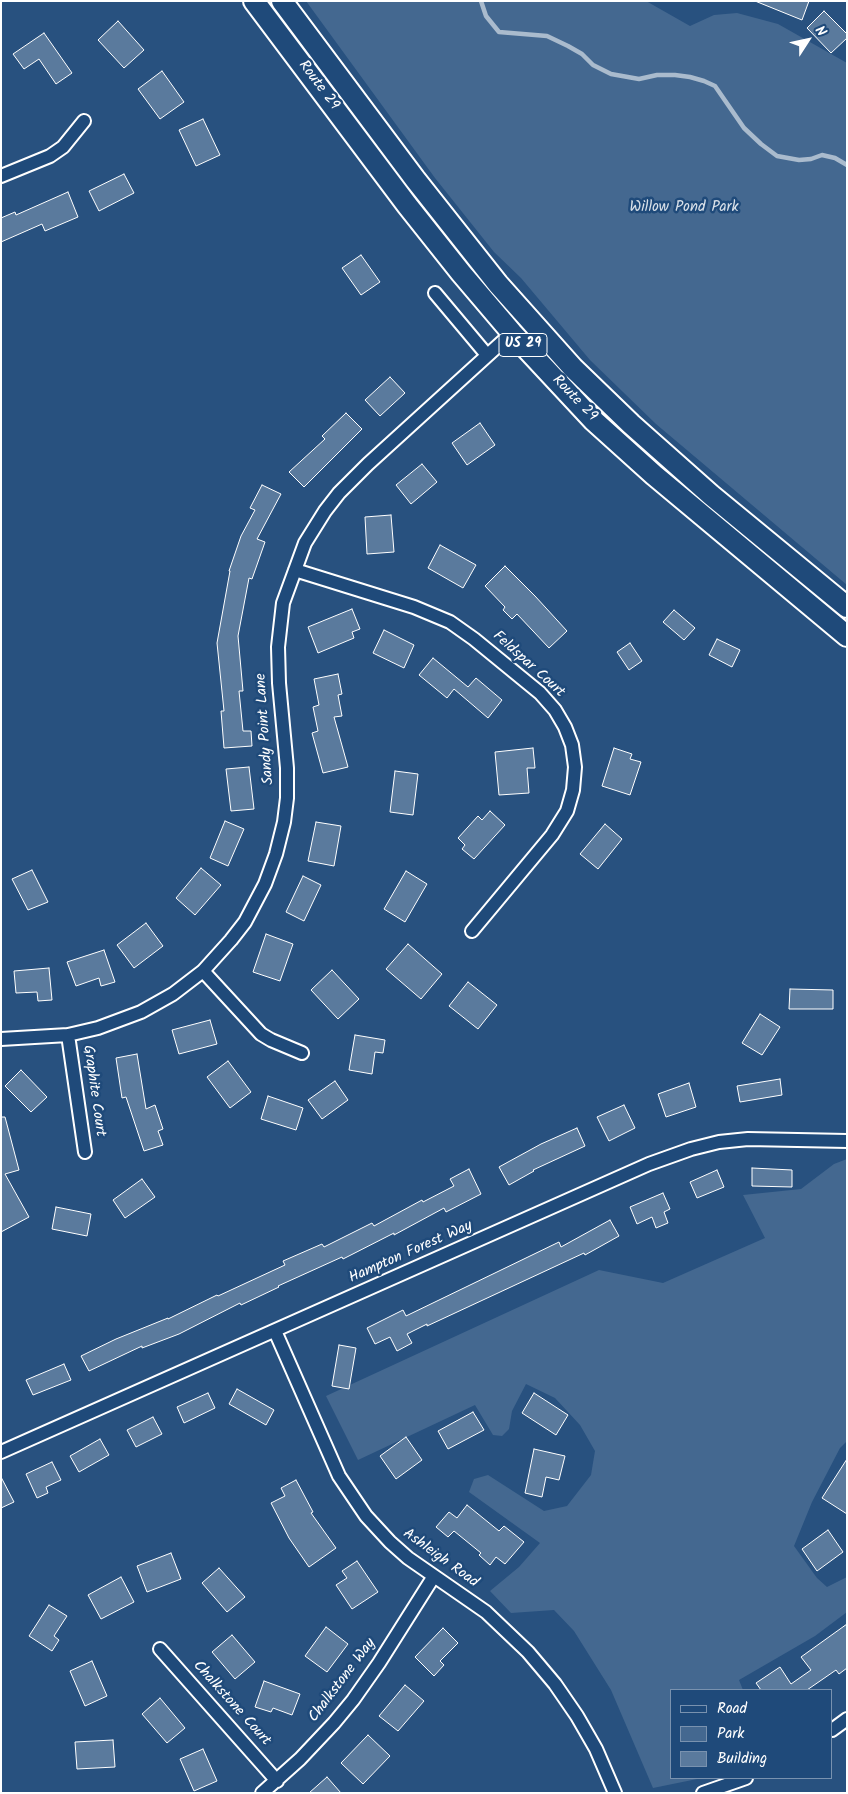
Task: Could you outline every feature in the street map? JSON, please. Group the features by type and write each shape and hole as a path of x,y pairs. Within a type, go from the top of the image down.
{"main road":[{"name":"Route 29","path":"254,1 407,205 461,273 512,333 593,420 654,475 847,636"},
{"name":"Route 29","path":"282,1 415,179 492,276 573,368 631,424 696,482 847,608"}],"street":[{"path":"1,176 50,156 63,147 84,121"},
{"path":"435,293 487,355"},
{"name":"Sandy Point Lane","path":"1,1039 68,1034 98,1028 141,1012 173,994 203,971 245,922 265,884 276,854 284,822 287,798 287,768 279,683 278,647 283,603 310,533 339,492 512,333"},
{"name":"Feldspar Court","path":"295,570 414,607 450,622 474,639 540,694 555,710 565,727 572,746 575,767 573,790 567,811 552,835 472,931"},
{"path":"203,971 261,1034 302,1053"},
{"name":"Graphite Court","path":"68,1034 85,1152"},
{"name":"Hampton Forest Way","path":"1,1452 640,1168 691,1149 719,1142 748,1139 847,1141"},
{"name":"Ashleigh Road","path":"275,1331 339,1476 366,1516 408,1558 493,1618 528,1652 550,1678 577,1716 596,1749 615,1793"},
{"name":"Chalkstone Way","path":"262,1793 277,1781 327,1730 353,1700 379,1664 434,1576"},
{"name":"Chalkstone Court","path":"160,1649 277,1781"},
{"path":"833,1729 847,1719"},
{"path":"704,1793 743,1779"}],"green space":[{"name":"Willow Pond Park","path":"306,1 646,1 690,26 714,15 737,13 778,24 847,63 847,585 656,424 590,360 521,278 494,252 435,178"},
{"path":"847,1159 847,1441 840,1448 812,1502 794,1546 817,1578 827,1587 847,1577 847,1612 815,1636 739,1680 743,1689 670,1689 670,1779 697,1779 653,1788 611,1690 574,1631 554,1610 511,1613 490,1591 519,1567 540,1543 469,1492 474,1479 488,1475 544,1511 567,1506 591,1475 595,1451 580,1425 555,1398 526,1384 512,1411 509,1429 502,1436 493,1435 475,1405 358,1460 326,1396 599,1270 663,1283 765,1238 743,1195 801,1189 834,1164"}],"building":[{"path":"755,1 809,1 802,20"},
{"path":"824,11 847,34 847,38 831,53 807,28"},
{"path":"118,21 144,50 124,68 98,40"},
{"path":"44,33 72,73 56,84 39,59 24,69 13,54"},
{"path":"162,71 184,102 160,119 138,89"},
{"path":"203,119 220,155 196,166 179,130"},
{"path":"124,174 134,193 99,211 89,191"},
{"path":"68,192 78,217 45,231 42,224 1,242 1,218 15,212 16,215"},
{"path":"361,255 380,282 361,295 342,268"},
{"path":"390,377 405,393 380,416 365,400"},
{"path":"346,413 362,429 304,487 289,472 325,439 322,436"},
{"path":"480,423 495,445 467,465 452,443"},
{"path":"422,464 437,482 411,504 396,485"},
{"path":"262,485 281,494 257,539 265,542 252,579 249,578 238,636 243,691 239,691 243,731 251,731 252,746 224,748 221,711 224,711 217,643 229,571 241,536 255,510 250,508"},
{"path":"391,515 394,552 367,554 365,517"},
{"path":"440,545 476,565 463,588 428,568"},
{"path":"505,566 567,631 549,648 517,614 512,619 503,610 505,607 485,586"},
{"path":"352,609 360,629 352,632 354,638 318,653 308,627"},
{"path":"674,610 695,628 684,640 663,622"},
{"path":"384,630 414,645 404,668 373,653"},
{"path":"717,639 740,650 732,667 709,655"},
{"path":"630,643 642,661 629,670 617,652"},
{"path":"433,658 468,687 476,678 502,700 488,718 454,689 447,698 419,675"},
{"path":"338,674 342,694 338,695 342,716 334,717 348,767 323,773 312,733 318,731 313,707 319,705 314,679"},
{"path":"533,748 535,768 527,768 529,793 499,795 495,752"},
{"path":"614,748 632,754 630,759 641,762 630,795 602,786"},
{"path":"249,767 254,809 231,811 226,769"},
{"path":"395,771 418,774 413,815 390,812"},
{"path":"490,811 505,825 474,859 462,849 465,845 458,838 478,816 482,820"},
{"path":"225,821 244,829 228,866 210,858"},
{"path":"316,822 341,826 334,866 308,861"},
{"path":"605,824 622,839 598,869 580,854"},
{"path":"201,868 221,885 195,915 176,898"},
{"path":"32,870 48,902 28,910 12,879"},
{"path":"406,871 427,884 405,922 384,909"},
{"path":"303,876 321,885 304,921 286,912"},
{"path":"146,923 163,946 134,968 117,945"},
{"path":"266,934 293,944 280,981 253,972"},
{"path":"408,944 442,974 421,999 386,969"},
{"path":"104,950 115,982 101,986 99,978 76,986 67,962"},
{"path":"49,968 52,1000 38,1001 37,992 16,993 14,971"},
{"path":"332,970 359,999 338,1019 311,990"},
{"path":"468,982 497,1005 478,1029 449,1006"},
{"path":"790,989 833,990 833,1009 789,1009"},
{"path":"760,1014 780,1027 762,1055 742,1043"},
{"path":"210,1020 217,1044 179,1054 172,1030"},
{"path":"355,1035 385,1040 383,1053 375,1052 372,1074 349,1070"},
{"path":"137,1054 146,1109 155,1105 163,1129 158,1131 163,1145 144,1151 126,1097 122,1098 116,1058"},
{"path":"228,1061 251,1092 230,1108 207,1077"},
{"path":"21,1070 47,1097 31,1112 5,1086"},
{"path":"780,1079 782,1095 740,1102 737,1086"},
{"path":"335,1081 348,1100 322,1119 308,1100"},
{"path":"689,1083 696,1107 666,1117 658,1094"},
{"path":"268,1096 303,1108 296,1130 261,1119"},
{"path":"624,1105 635,1128 609,1141 597,1117"},
{"path":"1,1117 5,1117 19,1170 5,1174 29,1217 1,1232"},
{"path":"577,1128 585,1146 533,1170 509,1185 499,1167 541,1144"},
{"path":"752,1168 792,1170 792,1187 752,1186"},
{"path":"469,1169 481,1194 446,1212 444,1208 394,1235 394,1233 343,1259 342,1257 241,1305 240,1303 179,1334 142,1348 142,1346 89,1371 81,1356 116,1339 168,1319 285,1265 283,1261 322,1244 324,1247 372,1223 374,1226 422,1200 423,1202 454,1186 450,1179"},
{"path":"717,1170 724,1187 697,1198 690,1182"},
{"path":"142,1179 155,1197 125,1218 113,1200"},
{"path":"663,1193 670,1209 664,1212 668,1223 656,1228 652,1217 637,1224 630,1207"},
{"path":"56,1207 91,1214 87,1236 52,1229"},
{"path":"610,1220 619,1236 585,1255 584,1253 407,1334 412,1343 397,1351 390,1337 375,1344 367,1328 403,1310 406,1316 559,1242 561,1247"},
{"path":"339,1345 356,1348 349,1389 332,1386"},
{"path":"64,1364 71,1380 33,1395 26,1380"},
{"path":"237,1389 274,1410 266,1425 229,1404"},
{"path":"208,1393 215,1408 184,1423 177,1407"},
{"path":"534,1393 568,1415 556,1435 522,1413"},
{"path":"473,1412 484,1430 448,1449 438,1431"},
{"path":"153,1417 162,1434 136,1447 127,1430"},
{"path":"406,1437 422,1460 396,1479 380,1456"},
{"path":"100,1439 109,1455 79,1472 70,1456"},
{"path":"534,1449 565,1456 559,1480 546,1477 542,1497 525,1493"},
{"path":"847,1459 847,1514 822,1498"},
{"path":"52,1462 61,1480 46,1487 48,1493 37,1498 26,1474"},
{"path":"1,1477 14,1502 1,1508"},
{"path":"296,1480 313,1512 311,1513 336,1548 309,1567 289,1538 271,1503 285,1496 281,1488"},
{"path":"467,1505 499,1531 504,1526 524,1542 505,1564 496,1557 490,1565 479,1555 481,1553 454,1531 448,1537 436,1527 449,1512 457,1518"},
{"path":"828,1530 843,1552 817,1571 802,1549"},
{"path":"171,1553 181,1579 147,1592 137,1566"},
{"path":"357,1561 378,1592 352,1609 336,1585 347,1578 342,1571"},
{"path":"219,1568 245,1597 227,1612 202,1583"},
{"path":"121,1577 134,1602 101,1619 88,1595"},
{"path":"49,1605 67,1616 54,1636 59,1640 52,1651 29,1636"},
{"path":"847,1624 847,1668 839,1674 836,1670 808,1689 760,1689 756,1683 780,1667 791,1684 811,1670 801,1657"},
{"path":"326,1627 348,1644 327,1672 305,1656"},
{"path":"443,1628 458,1643 440,1661 444,1665 434,1676 415,1657"},
{"path":"232,1635 255,1662 235,1679 212,1652"},
{"path":"92,1661 107,1696 85,1706 70,1671"},
{"path":"264,1681 300,1694 292,1715 273,1708 271,1712 255,1707"},
{"path":"405,1685 424,1701 398,1731 379,1716"},
{"path":"160,1698 185,1728 167,1743 142,1714"},
{"path":"368,1735 390,1756 363,1784 341,1763"},
{"path":"113,1740 115,1767 77,1769 75,1742"},
{"path":"203,1749 217,1781 194,1791 180,1759"},
{"path":"327,1777 341,1793 309,1793"}],"waterway":[{"path":"481,1 486,16 499,32 547,36 582,54 593,65 611,74 639,79 657,75 675,75 704,81 715,86 744,128 777,156 799,160 811,159 822,155 835,158 847,165"}]}
